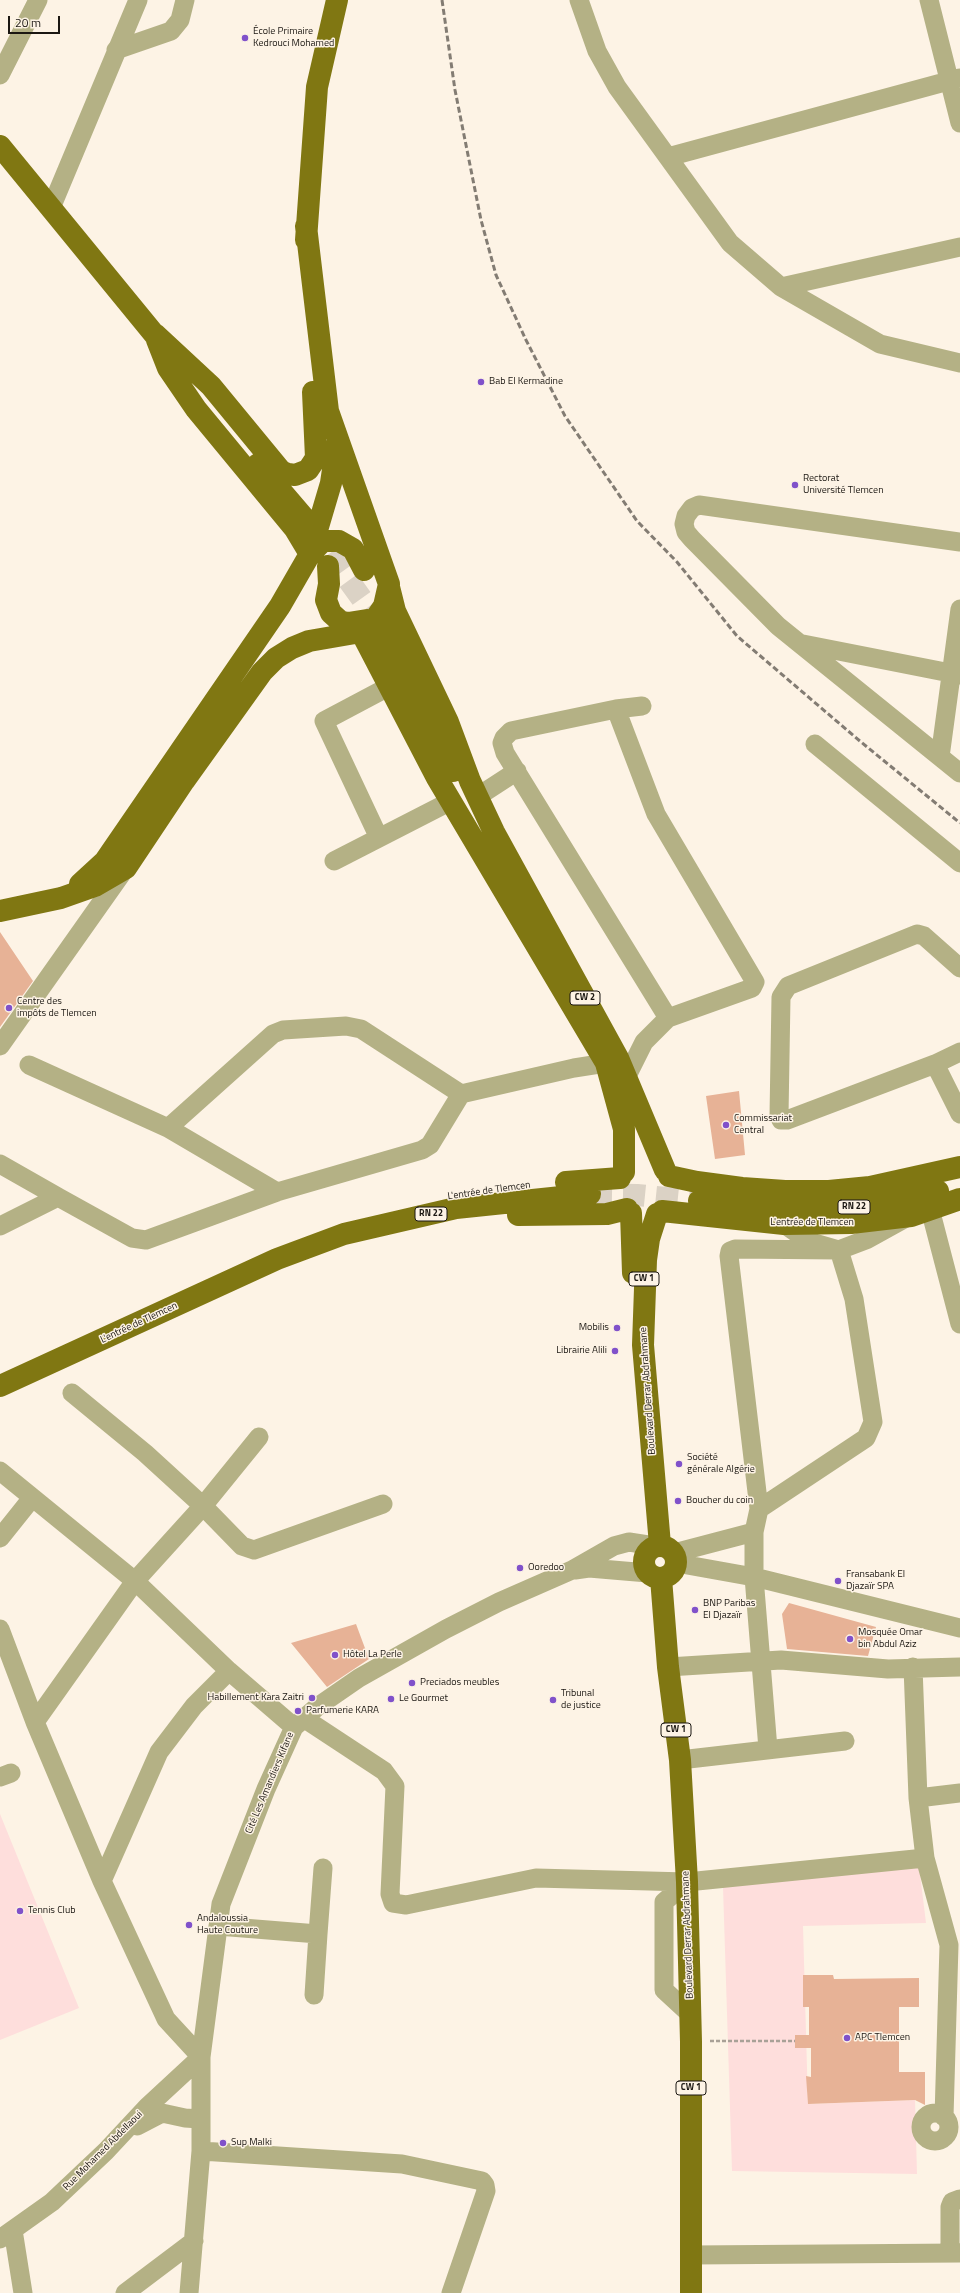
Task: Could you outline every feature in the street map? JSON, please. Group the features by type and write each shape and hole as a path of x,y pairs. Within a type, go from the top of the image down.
{"main road":[{"path":"155,334 211,386 281,471 295,475 308,470 316,458 315,410 305,332 306,226 317,87 337,0"},
{"path":"0,146 305,519"},
{"path":"306,226 328,411 337,442 363,507 389,584 395,611 448,722 463,795"},
{"path":"155,334 168,368 196,409 295,529 310,554"},
{"path":"61,898 89,877 105,861 280,606 310,554 331,483 337,442"},
{"path":"310,554 323,541 339,541 353,549 364,570"},
{"path":"328,566 329,584 326,600 331,613 341,622 380,622"},
{"path":"389,584 380,622 463,795"},
{"path":"0,912 61,898 95,886 126,868 184,781 262,672 276,658 292,648 309,641 362,632 380,622"},
{"path":"362,632 390,686 463,795"},
{"name":"CW 2","path":"463,795 485,837 613,1060 667,1173"},
{"name":"CW 2","path":"613,1060 624,1129 622,1175"},
{"path":"667,1173 673,1191 671,1199 660,1213 644,1216 629,1211 622,1204 618,1191 622,1175 640,1162 653,1163 667,1173 697,1182 742,1188 785,1191 829,1191 870,1187 960,1167"},
{"name":"L'entrée de Tlemcen","path":"277,1259 300,1237 320,1227 410,1203 505,1186 622,1175"},
{"name":"RN 22","path":"696,1201 813,1209 874,1206 918,1198 960,1184"},
{"name":"L'entrée de Tlemcen","path":"0,1386 277,1259 344,1234 400,1220 484,1204 590,1194"},
{"name":"L'entrée de Tlemcen","path":"660,1213 784,1224 851,1223 920,1212 960,1199"},
{"path":"629,1211 636,1313 643,1345"},
{"name":"L'entrée de Tlemcen","path":"277,1259 304,1259 421,1229 458,1222 525,1215 607,1214 629,1211"},
{"name":"Boulevard Derrar Abdrahmane","path":"660,1213 646,1260 643,1345 666,1552 650,1549 644,1558 644,1563 654,1576 680,1760 687,1882 691,2042 692,2293"},
{"path":"654,1576 672,1573 666,1552"}],"street":[{"path":"0,75 38,0"},
{"path":"51,208 138,0"},
{"path":"116,50 171,31 180,20 185,0"},
{"path":"579,0 597,51 617,87 730,243 782,287 880,344 960,363"},
{"path":"929,0 955,79 960,123"},
{"path":"668,156 955,79"},
{"path":"782,287 960,247"},
{"path":"960,542 699,505 692,508 686,516 684,524 689,536 778,626 960,772"},
{"path":"940,757 956,674 960,609"},
{"path":"800,644 956,674"},
{"path":"379,838 324,721 390,686"},
{"path":"642,706 616,709 511,731 504,738 503,748 668,1018"},
{"path":"0,1164 132,1238 146,1240 276,1192 422,1150 430,1145 461,1094 613,1060 644,1042 668,1018 752,988 755,979 656,814 616,709"},
{"path":"816,744 960,863"},
{"path":"334,861 463,795 517,771"},
{"path":"0,1046 126,868"},
{"path":"960,968 924,936 917,934 788,986 781,997 778,1116 781,1120 787,1120 935,1064 960,1052"},
{"path":"168,1128 273,1034 283,1030 346,1026 361,1029 461,1094"},
{"path":"935,1064 960,1114"},
{"path":"28,1065 168,1128 276,1192"},
{"path":"0,1226 58,1196"},
{"path":"768,1749 754,1577 754,1532 759,1509 729,1256 730,1252 735,1249 839,1250 868,1239 920,1212 960,1323"},
{"path":"784,1224 808,1241 839,1250"},
{"path":"759,1509 866,1438 873,1422 854,1299 839,1250"},
{"path":"72,1393 145,1453 203,1506 242,1546 254,1550 383,1504"},
{"path":"35,1722 134,1581 203,1506 259,1437"},
{"path":"0,1471 134,1581 229,1671 299,1723 384,1771 395,1786 390,1894 393,1903 406,1905 536,1878 687,1882 925,1858"},
{"path":"0,1538 32,1498"},
{"path":"666,1552 754,1532"},
{"path":"572,1570 614,1546 630,1542 754,1577 960,1628"},
{"path":"572,1570 589,1568 654,1576"},
{"name":"Cité Les Amandiers Kifane","path":"189,2293 201,2151 201,2057 221,1904 266,1789 299,1723 316,1707 359,1678 446,1629 499,1602 572,1570"},
{"path":"0,1629 35,1722 102,1881 166,2019 201,2057"},
{"path":"668,1667 781,1660 888,1669 913,1666 960,1666"},
{"path":"913,1666 918,1798 925,1858 948,1945 944,2117"},
{"path":"102,1881 159,1752 194,1706 229,1671"},
{"path":"680,1760 845,1741"},
{"path":"918,1798 960,1793"},
{"path":"314,1995 323,1868"},
{"path":"218,1926 318,1934"},
{"name":"Rue Mohamed Abdellaoui","path":"7,2235 52,2202 106,2152 147,2107 201,2057"},
{"path":"106,2152 142,2121 162,2113 185,2118 200,2118"},
{"path":"201,2151 402,2164 482,2181 486,2185 486,2191 451,2293"},
{"path":"692,2255 955,2252 950,2207 952,2202 960,2199"},
{"path":"7,2235 23,2293"},
{"path":"125,2293 194,2241"}],"path":[{"path":"691,2042 795,2042"}],"shaded area":[{"name":"Tennis Club","path":"0,1814 79,2008 0,2040"},
{"path":"919,1866 926,1923 803,1926 808,2104 915,2100 917,2174 732,2171 723,1887"}],"building":[{"name":"Centre des impôts de Tlemcen","path":"0,932 33,981 0,1027"},
{"name":"Commissariat Central","path":"739,1091 745,1155 715,1159 706,1096"},
{"path":"789,1603 876,1627 868,1656 787,1649 782,1614"},
{"name":"Hôtel La Perle","path":"356,1624 369,1659 327,1687 291,1643"},
{"name":"APC Tlemcen","path":"803,1975 833,1975 834,1979 919,1978 919,2007 899,2007 899,2072 925,2072 925,2105 915,2100 808,2104 806,2076 811,2077 811,2048 795,2048 795,2035 809,2035 809,2007 803,2007"}],"tunnel":[{"path":"310,527 383,628"},
{"path":"590,1194 637,1195 696,1201"}],"railway":[{"path":"442,0 455,90 481,220 496,275 526,340 565,416 637,521 677,562 737,636 861,742 960,823"}],"place":[{"name":"École Primaire Kedrouci Mohamed","path":"245,38"},
{"name":"Bab El Kermadine","path":"481,382"},
{"name":"Rectorat Université Tlemcen","path":"795,485"},
{"name":"Centre des impôts de Tlemcen","path":"9,1008"},
{"name":"Commissariat Central","path":"726,1125"},
{"name":"Mobilis","path":"617,1328"},
{"name":"Librairie Alili","path":"615,1351"},
{"name":"Société générale Algérie","path":"679,1464"},
{"name":"Boucher du coin","path":"678,1501"},
{"name":"Ooredoo","path":"520,1568"},
{"name":"Fransabank El Djazaïr SPA","path":"838,1581"},
{"name":"BNP Paribas El Djazaïr","path":"695,1610"},
{"name":"Mosquée Omar bin Abdul Aziz","path":"850,1639"},
{"name":"Hôtel La Perle","path":"335,1655"},
{"name":"Preciados meubles","path":"412,1683"},
{"name":"Habillement Kara Zaitri","path":"312,1698"},
{"name":"Le Gourmet","path":"391,1699"},
{"name":"Tribunal de justice","path":"553,1700"},
{"name":"Parfumerie KARA","path":"298,1711"},
{"name":"Tennis Club","path":"20,1911"},
{"name":"Andaloussia Haute Couture","path":"189,1925"},
{"name":"APC Tlemcen","path":"847,2038"},
{"name":"Sup Malki","path":"223,2143"}]}
